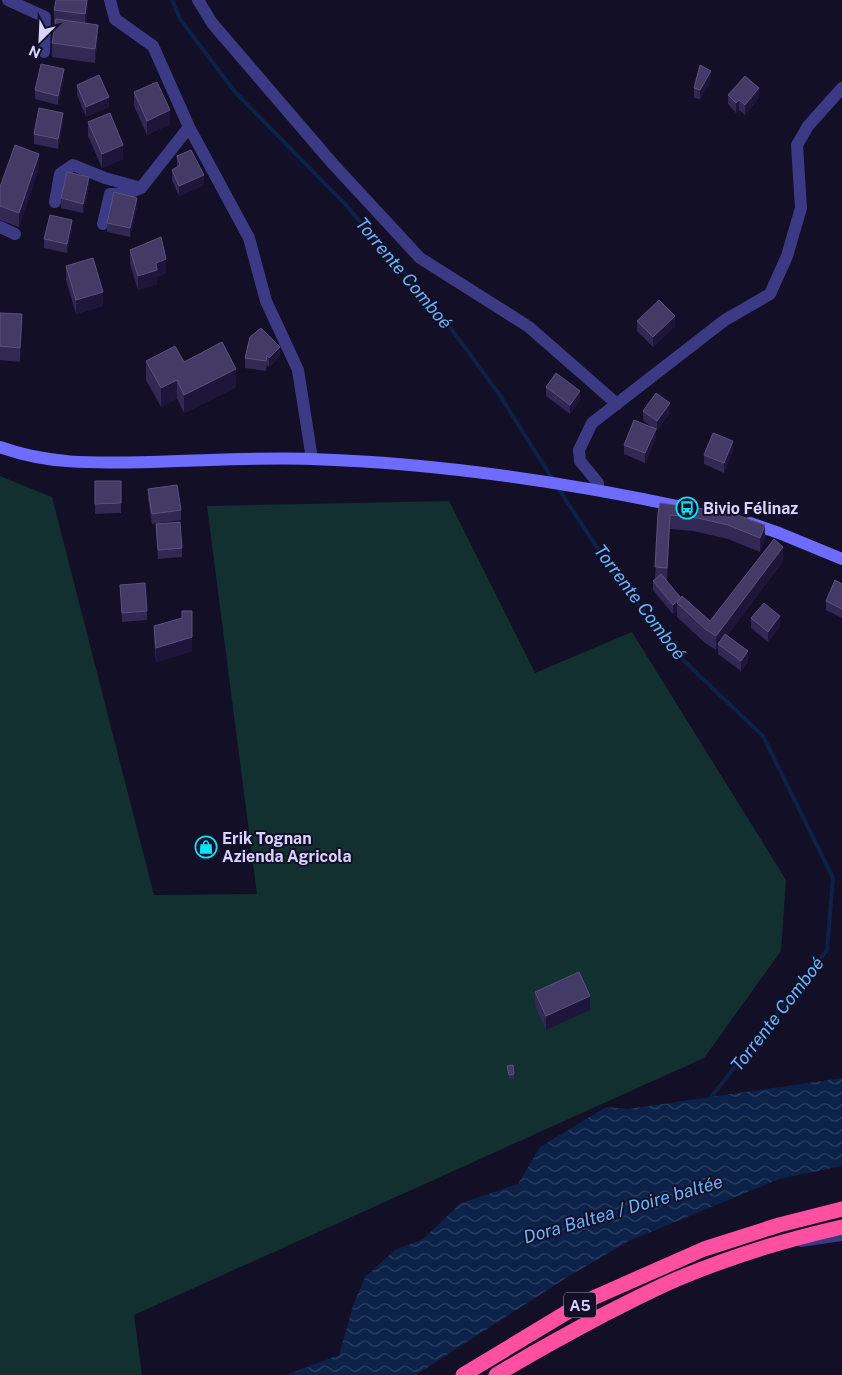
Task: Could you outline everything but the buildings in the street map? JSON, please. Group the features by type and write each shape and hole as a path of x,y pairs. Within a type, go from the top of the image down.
{"highway":[{"name":"A5","path":"463,1375 584,1302 704,1249 779,1225 842,1209"},
{"name":"A5","path":"496,1375 540,1348 632,1300 682,1277 750,1252 817,1232 842,1227"}],"main road":[{"path":"0,448 43,459 85,464 312,459 464,470 598,490 703,511"},
{"path":"737,519 779,533 842,559"}],"street":[{"path":"8,0 45,17 44,52"},
{"path":"110,0 115,19 152,46 189,127 249,238 266,301 298,370 312,459"},
{"path":"198,0 212,23 320,149 420,258 529,328 617,404"},
{"path":"598,490 598,483 580,461 579,450 592,424 725,320 770,294 787,256 801,208 797,145 808,126 842,88"},
{"path":"103,224 110,194 126,194 141,188 189,127"},
{"path":"55,202 60,174 73,165 105,178 141,188"},
{"path":"0,227 15,234"}],"lane":[{"path":"750,1252 842,1238"}],"green space":[{"path":"0,476 52,497 154,895 257,894 207,506 449,501 535,673 632,632 786,880 781,951 704,1058 134,1315 142,1375 0,1375"}],"water":[{"name":"Dora Baltea / Doire baltée","path":"842,1078 842,1166 779,1179 629,1241 566,1278 416,1375 286,1375 339,1355 353,1306 365,1277 395,1250 423,1239 461,1203 518,1184 540,1147 606,1107 628,1109"}],"waterway":[{"name":"Torrente Comboé","path":"172,0 180,19 235,92 344,203 439,312 499,394 553,480"},
{"name":"Torrente Comboé","path":"558,488 619,581 684,661 763,736 833,878 827,950 708,1101"}],"place":[{"name":"Bivio Félinaz","path":"687,508"},
{"name":"Erik Tognan Azienda Agricola","path":"206,847"}]}
